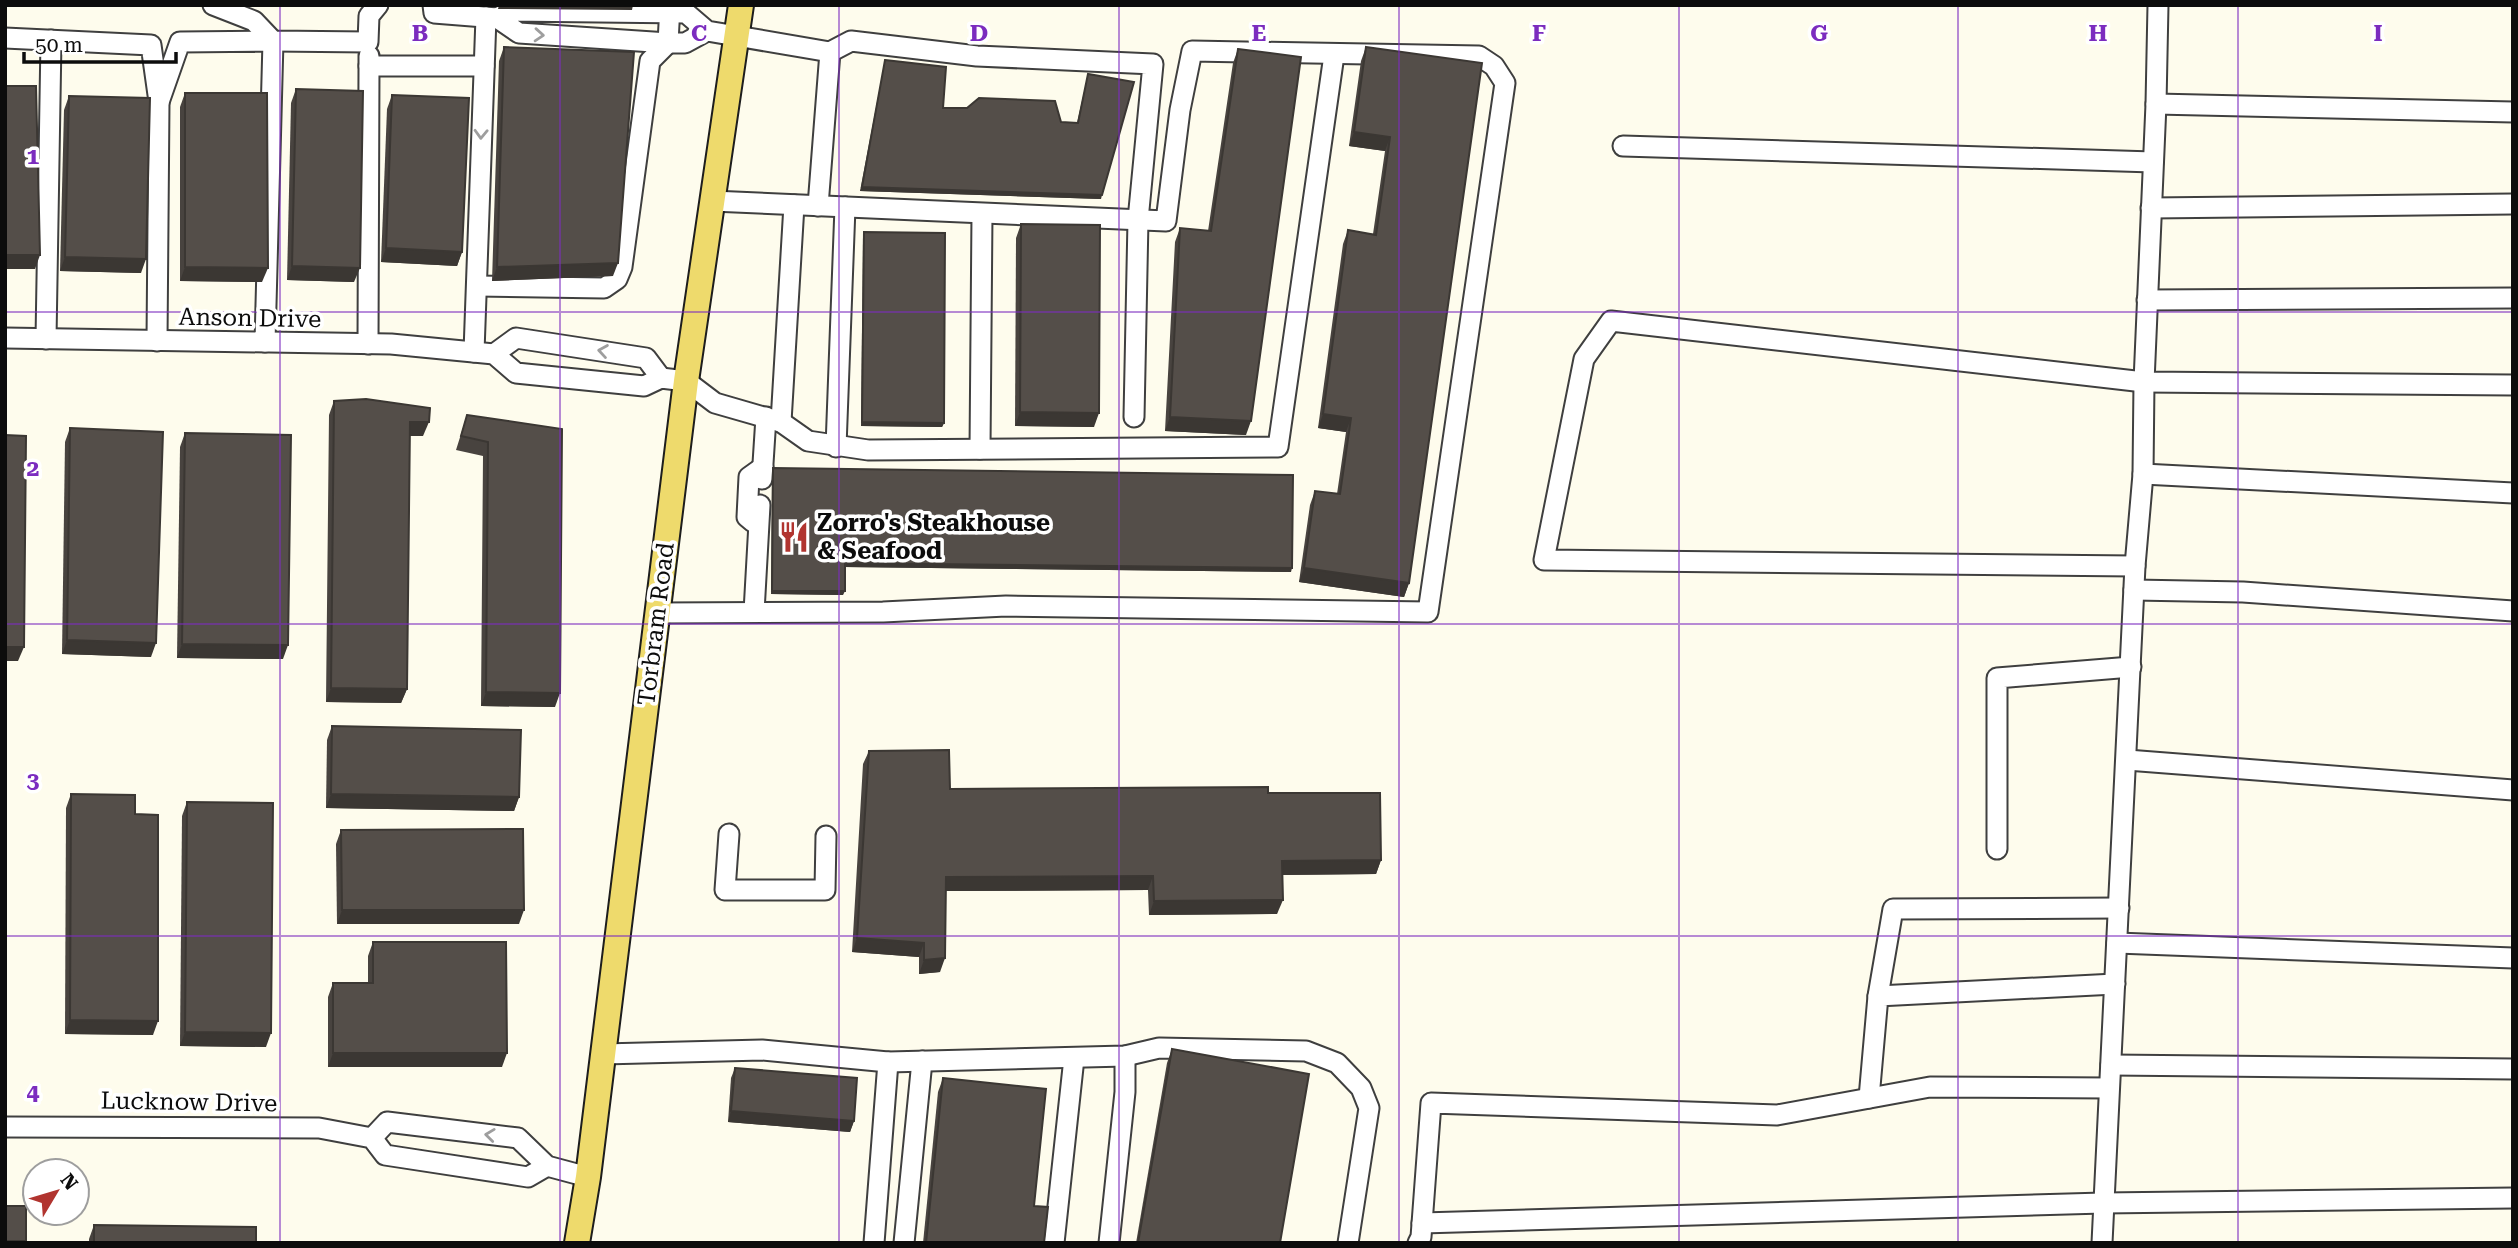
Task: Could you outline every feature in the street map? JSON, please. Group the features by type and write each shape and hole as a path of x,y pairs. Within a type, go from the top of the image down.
{"main road":[{"name":"Torbram Road","path":"577,1243 588,1177 686,381 741,5"}],"street":[{"path":"213,5 254,22 272,41 265,342"},
{"path":"368,344 368,42 369,16 378,5"},
{"path":"433,5 434,13 492,18 519,33 685,43 707,31"},
{"path":"2102,1243 2135,566 2143,474 2158,5"},
{"path":"492,18 510,11 670,9 686,13 707,31 830,52 851,41 977,56 1153,64 1138,220 1134,417"},
{"path":"477,286 604,288 617,279 622,267 650,61 668,43 670,9"},
{"path":"474,352 484,66 492,18"},
{"path":"5,38 151,45 159,102 157,341"},
{"path":"47,339 51,40"},
{"path":"159,102 180,42 368,42"},
{"path":"657,612 883,612 1006,606 1428,612 1505,83 1494,66 1479,56 1192,51 1180,110 1166,221 712,201"},
{"path":"818,206 830,52"},
{"path":"686,381 715,403 773,420 808,441 836,447 868,450 1278,447 1334,55"},
{"path":"369,66 484,66"},
{"path":"2156,104 2513,112"},
{"path":"1623,146 2153,162"},
{"path":"2151,208 2513,204"},
{"path":"754,612 762,467 773,420 794,205"},
{"path":"836,447 845,207"},
{"path":"980,449 982,214"},
{"path":"2147,300 2513,298"},
{"path":"2135,566 1544,560 1584,359 1611,321 2144,382 2513,385"},
{"name":"Anson Drive","path":"5,338 368,344 494,354 516,373 644,386 661,378 686,381"},
{"path":"494,354 516,338 646,358 661,378"},
{"path":"759,527 747,517 749,477 762,467"},
{"path":"2143,474 2513,493"},
{"path":"2134,590 2243,592 2513,611"},
{"path":"1997,849 1997,678 2131,667"},
{"path":"2127,760 2513,790"},
{"path":"729,834 725,890 825,890 826,836"},
{"path":"1869,1098 1878,996 1892,909 2119,908"},
{"path":"2118,943 2513,958"},
{"path":"1878,996 2115,984"},
{"path":"603,1054 762,1050 888,1062 1125,1056 1160,1048 1306,1051 1337,1063 1362,1088 1369,1108 1348,1243"},
{"path":"1109,1243 1125,1092 1125,1056"},
{"path":"1054,1243 1074,1058"},
{"path":"904,1243 922,1061"},
{"path":"874,1243 888,1062"},
{"path":"2111,1065 2513,1069"},
{"path":"2109,1088 1930,1087 1777,1115 1431,1103 1420,1233 2104,1203 2513,1198"},
{"path":"372,1138 387,1122 518,1138 547,1166 588,1177"},
{"name":"Lucknow Drive","path":"5,1127 319,1128 372,1138 385,1155 528,1177 547,1166"}],"building":[{"path":"504,47 634,52 618,263 497,267"},
{"path":"1366,47 1482,63 1409,583 1304,568 1315,491 1340,494 1351,418 1323,414 1348,230 1376,235 1390,137 1354,132"},
{"path":"1238,49 1301,57 1251,421 1170,417 1180,228 1211,231"},
{"path":"885,60 946,67 943,108 967,108 979,98 1055,101 1061,122 1078,123 1088,74 1134,82 1102,195 862,187"},
{"path":"5,86 36,86 40,255 5,255"},
{"path":"296,89 363,91 360,268 292,266"},
{"path":"185,93 267,93 268,268 185,267"},
{"path":"392,95 469,98 462,252 386,248"},
{"path":"69,96 150,98 146,259 65,257"},
{"path":"1021,224 1100,225 1099,413 1020,412"},
{"path":"864,232 945,233 944,423 862,422"},
{"path":"366,399 430,408 429,422 410,422 407,689 331,688 334,401"},
{"path":"467,415 562,429 560,693 486,692 488,442 461,436"},
{"path":"70,428 163,432 156,643 67,640"},
{"path":"185,433 291,435 288,645 182,644"},
{"path":"5,435 26,436 24,647 5,647"},
{"path":"773,468 1293,475 1292,568 845,563 845,591 772,591"},
{"path":"332,726 521,730 519,797 331,794"},
{"path":"949,750 950,789 1268,787 1268,793 1380,793 1381,860 1282,861 1283,900 1154,901 1153,876 946,877 945,958 924,960 924,943 857,938 869,751"},
{"path":"71,794 135,795 135,814 158,815 158,1021 70,1020"},
{"path":"187,802 273,803 271,1033 185,1032"},
{"path":"523,829 524,910 342,910 341,830"},
{"path":"373,942 506,942 507,1053 333,1053 333,983 373,983"},
{"path":"1172,1049 1309,1074 1280,1243 1138,1243"},
{"path":"735,1068 857,1078 854,1121 731,1111"},
{"path":"943,1078 1046,1089 1034,1206 1048,1207 1044,1243 926,1243"},
{"path":"5,1206 21,1206 21,1227 26,1227 26,1241 5,1241"},
{"path":"94,1225 256,1227 256,1243 94,1243"}],"place":[{"name":"Zorro's Steakhouse & Seafood","path":"794,537"}]}
